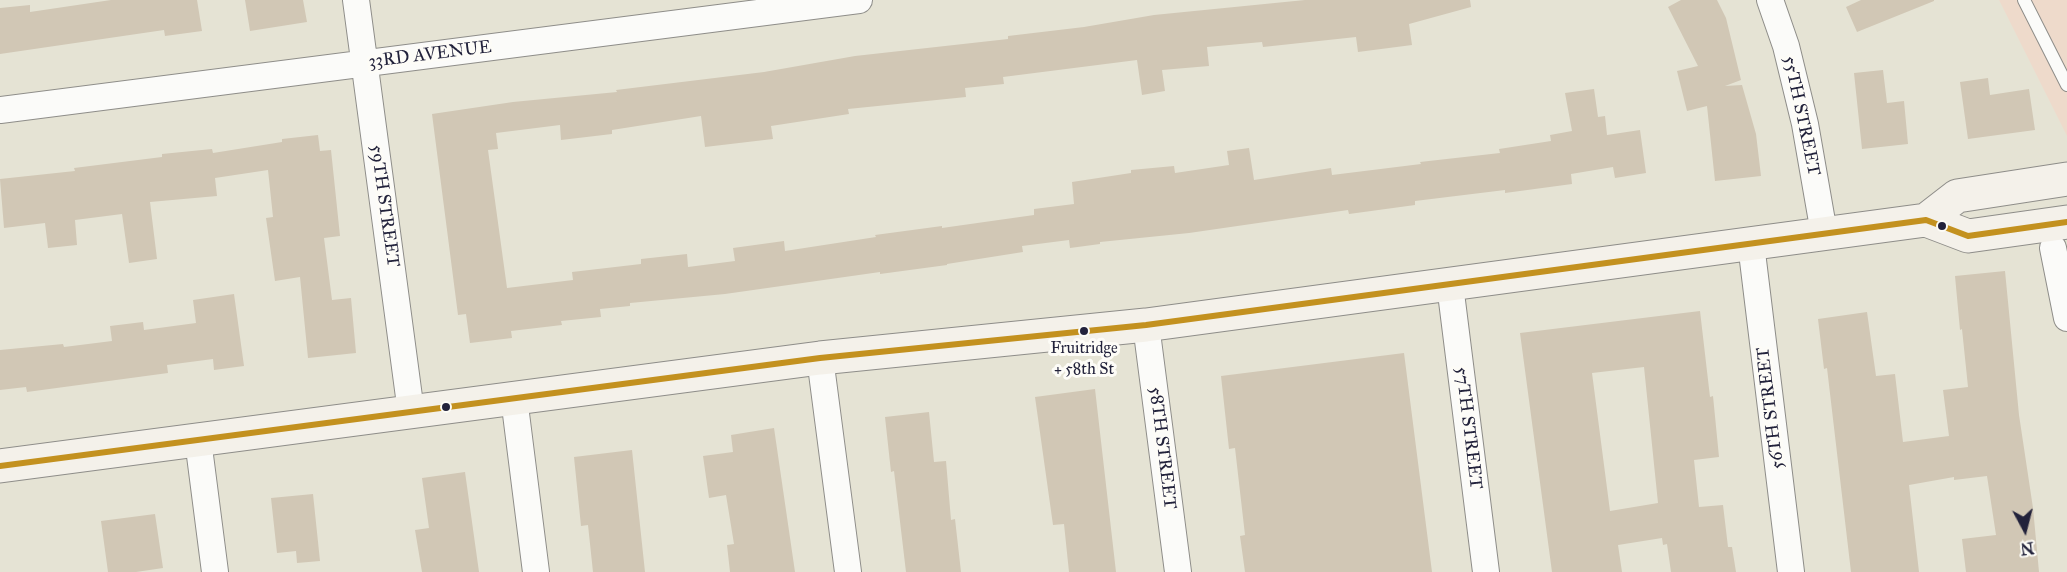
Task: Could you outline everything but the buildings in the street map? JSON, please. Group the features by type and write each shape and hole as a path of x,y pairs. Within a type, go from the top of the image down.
{"main road":[{"path":"1926,220 1957,196 2067,179"},
{"path":"0,466 820,358 1146,325 1926,220 1968,236 2060,235"}],"street":[{"name":"59TH STREET","path":"356,0 411,412"},
{"name":"33RD AVENUE","path":"0,110 859,0"},
{"name":"55TH STREET","path":"1770,0 1786,46 1805,124 1824,233"},
{"path":"2060,235 2067,318"},
{"name":"56TH STREET","path":"1751,244 1791,572"},
{"name":"57TH STREET","path":"1450,285 1486,572"},
{"name":"58TH STREET","path":"1146,325 1178,572"},
{"path":"820,358 848,572"},
{"path":"514,398 536,572"},
{"path":"198,440 215,572"}],"lane":[{"path":"2024,0 2067,85"}],"shaded area":[{"path":"1999,0 2067,0 2067,136"}],"transit line":[{"path":"0,466 820,358 1146,325 1926,220 1968,236 2067,222"}],"place":[{"name":"Fruitridge + 58th St","path":"1084,331"}]}
